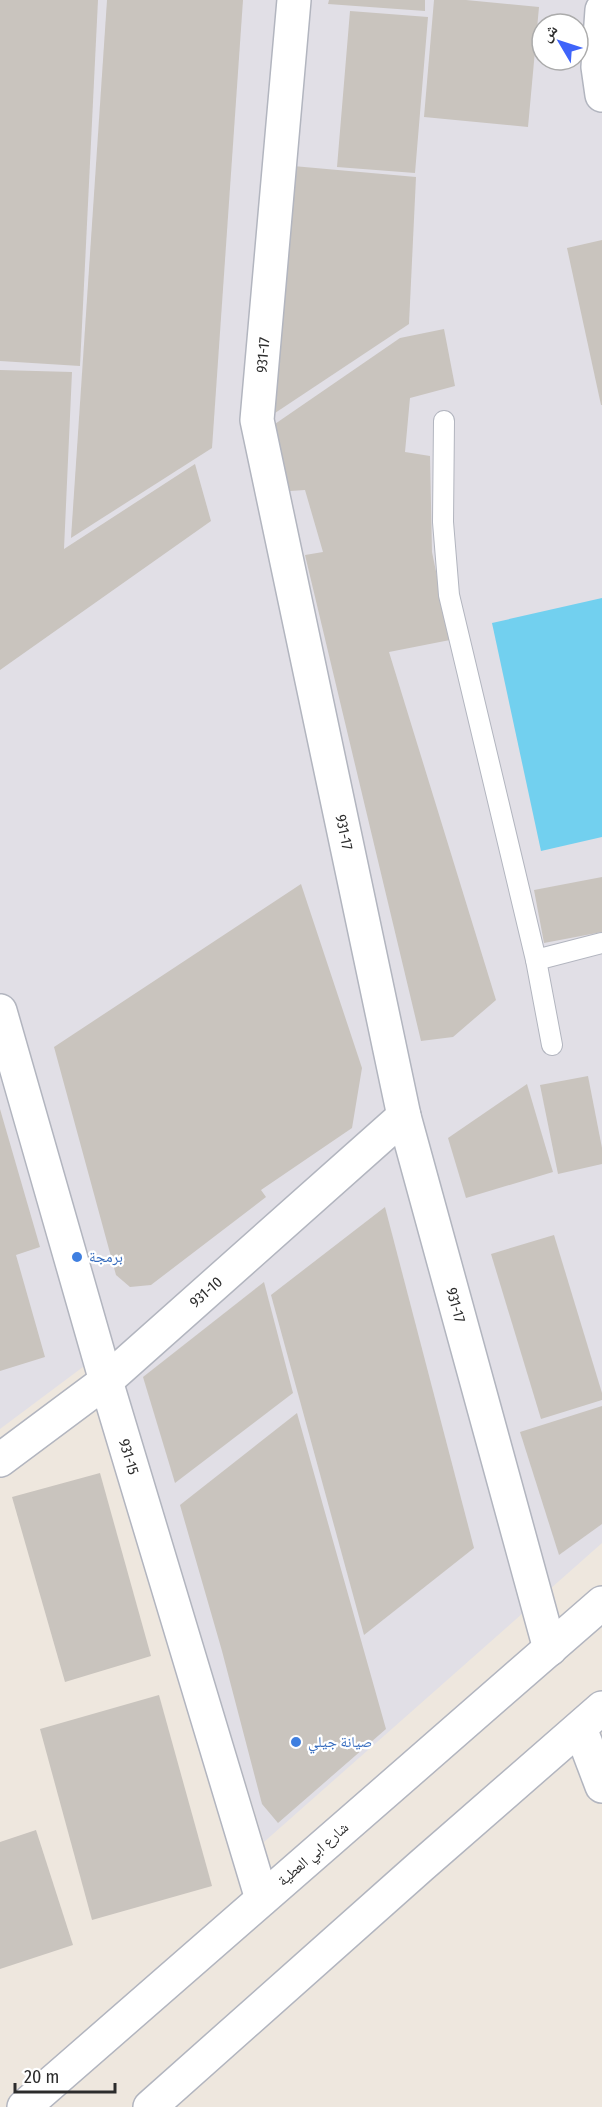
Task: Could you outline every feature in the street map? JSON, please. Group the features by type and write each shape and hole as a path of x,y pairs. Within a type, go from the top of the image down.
{"street":[{"name":"931-17","path":"294,0 257,420 404,1116 550,1648"},
{"path":"602,10 598,67 602,94"},
{"name":"931-15","path":"0,1011 106,1381 262,1899"},
{"name":"931-10","path":"0,1460 106,1381 404,1116"},
{"name":"شارع ابي العطية","path":"24,2107 602,1603"},
{"path":"591,1718 602,1786"},
{"path":"150,2107 591,1718"},
{"path":"0,2103 4,2107"}],"lane":[{"path":"444,422 443,522 449,595 536,960 552,1045"},
{"path":"536,960 602,943"}],"shaded area":[{"path":"0,0 602,0 602,1543 264,1842 111,1346 0,1429"}],"water":[{"path":"602,598 602,837 541,851 492,623"}],"building":[{"path":"0,0 98,0 80,366 0,361"},
{"path":"107,0 243,0 212,448 71,538"},
{"path":"329,0 425,0 425,11 328,4"},
{"path":"434,0 466,0 539,7 539,12 530,12 530,72 533,72 528,127 424,117"},
{"path":"350,11 428,17 415,173 337,167"},
{"path":"293,166 416,177 409,324 272,415"},
{"path":"602,240 602,405 601,405 567,248"},
{"path":"444,329 455,386 410,398 405,452 430,456 432,552 450,640 389,652 496,1000 453,1037 421,1041 305,555 323,552 305,490 290,491 272,426 400,338"},
{"path":"0,370 72,372 64,549 195,464 211,521 0,670"},
{"path":"602,877 602,932 544,943 534,890"},
{"path":"301,884 362,1068 352,1128 261,1190 266,1197 151,1285 130,1287 116,1275 54,1047"},
{"path":"588,1076 602,1148 602,1164 558,1174 540,1085"},
{"path":"527,1084 553,1172 466,1198 448,1138"},
{"path":"0,1109 40,1247 16,1255 45,1357 0,1371"},
{"path":"385,1207 474,1548 364,1635 271,1295"},
{"path":"554,1235 602,1393 602,1400 541,1419 491,1254"},
{"path":"264,1282 293,1393 175,1483 143,1377"},
{"path":"602,1406 602,1524 559,1555 520,1432"},
{"path":"297,1413 386,1729 278,1823 262,1804 222,1651 180,1505"},
{"path":"100,1473 151,1656 65,1682 12,1497"},
{"path":"159,1695 212,1886 92,1920 40,1729"},
{"path":"36,1830 73,1945 0,1969 0,1842"}],"place":[{"name":"برمجة","path":"77,1257"},
{"name":"صيانة جيلي","path":"296,1742"}]}
